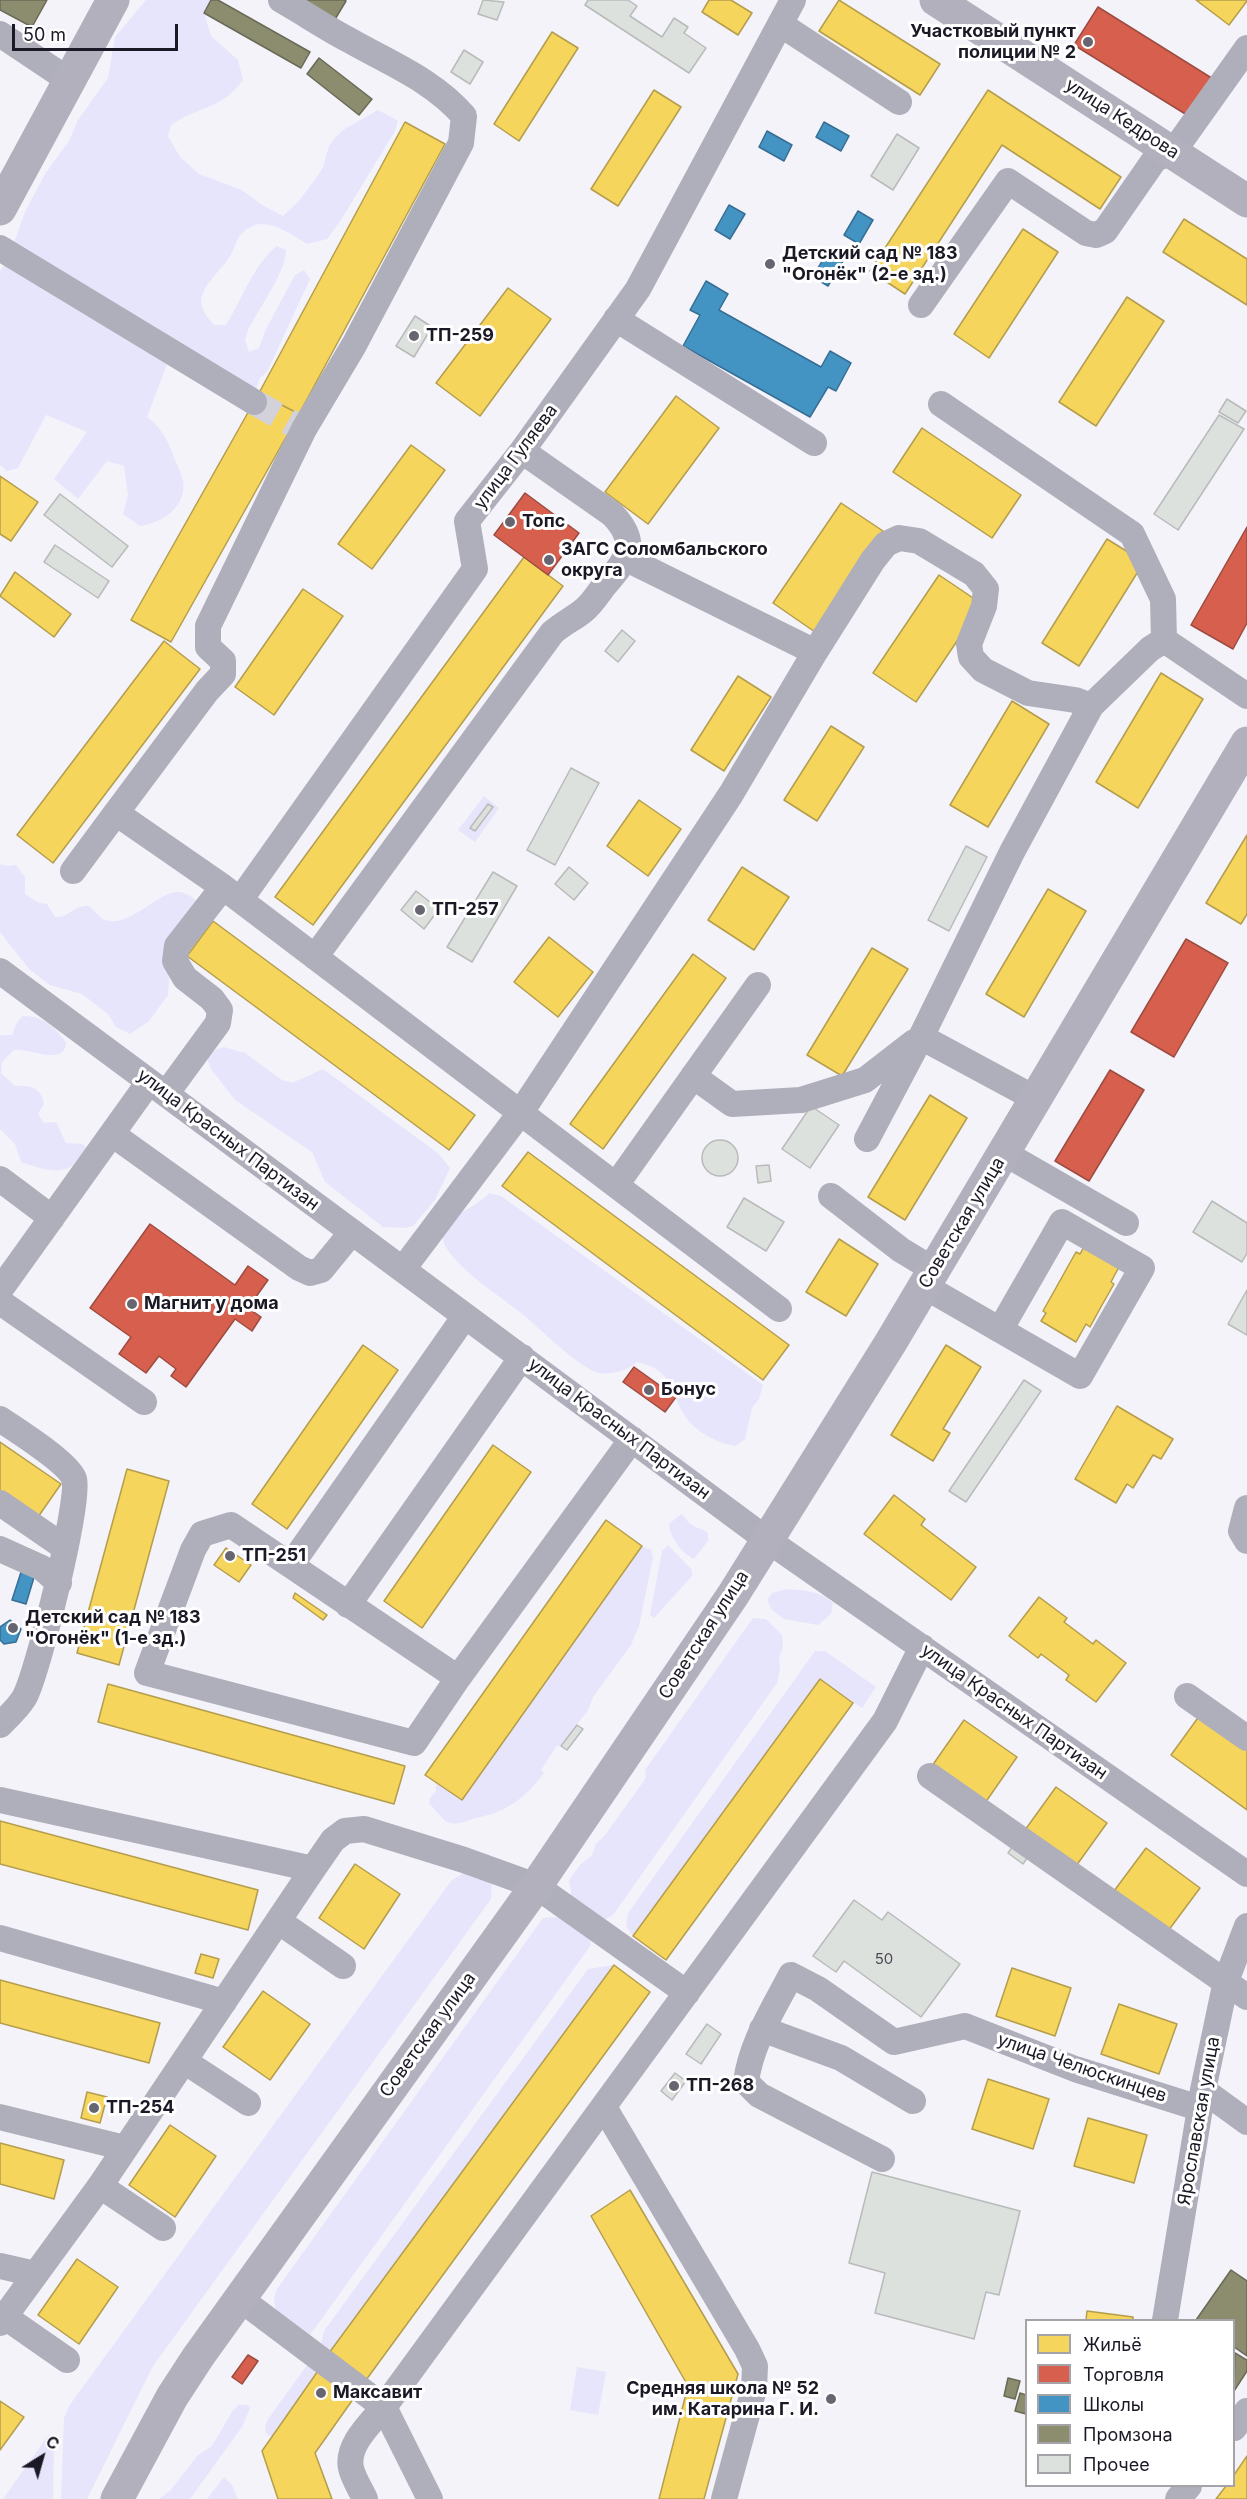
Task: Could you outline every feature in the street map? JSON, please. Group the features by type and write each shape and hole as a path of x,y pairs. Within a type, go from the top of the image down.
{"main road":[{"path":"0,209 113,0"},
{"name":"улица Кедрова","path":"936,0 1247,201"},
{"name":"Советская улица","path":"117,2499 172,2397 239,2298 536,1886 733,1595 929,1278 1247,743"}],"street":[{"path":"73,871 207,691 223,674 223,661 208,647 208,626 299,427 354,345 461,143 464,116 450,100 428,83 348,40 281,0"},
{"name":"улица Гуляева","path":"158,1088 218,1023 220,1010 185,978 176,961 177,946 232,894 475,569 467,522 522,451 638,289 793,0"},
{"path":"780,24 899,102"},
{"path":"0,34 70,81"},
{"path":"921,305 1008,181 1086,233 1096,235 1105,231 1155,159 1173,152 1247,48"},
{"path":"0,248 254,402"},
{"path":"616,319 814,443"},
{"path":"941,404 1132,534 1163,599 1164,640"},
{"path":"315,957 552,633 567,620 584,610 627,559 628,539 622,524 612,514 522,451"},
{"path":"403,1269 521,1112 731,794 815,652 886,544 899,538 919,541 974,574 986,589 984,606 969,644 971,657 983,670 1028,693 1075,700 1091,706"},
{"path":"627,559 815,652"},
{"path":"1164,640 1247,696"},
{"path":"867,1139 921,1037 1012,852 1091,706 1150,649 1164,640"},
{"path":"116,813 232,894 779,1309"},
{"name":"улица Красных Партизан","path":"0,971 766,1539 1247,1874"},
{"path":"616,1185 758,985"},
{"path":"693,1076 732,1104 801,1100 865,1080 921,1037"},
{"path":"921,1037 1036,1099"},
{"path":"0,1290 112,1134 158,1088"},
{"path":"112,1134 299,1268 310,1273 321,1270 352,1232"},
{"path":"1004,1153 1126,1223"},
{"path":"0,1179 52,1218"},
{"path":"831,1196 900,1250 929,1278 1000,1330 1080,1376 1142,1268 1062,1222"},
{"path":"1000,1330 1077,1196"},
{"path":"0,1302 144,1402"},
{"path":"291,1565 465,1316"},
{"path":"348,1605 522,1357"},
{"path":"0,1419 64,1465 74,1479 75,1494 59,1583 25,1697 0,1725"},
{"path":"458,1678 231,1525 202,1534 193,1550 147,1673 414,1743 458,1678 632,1439"},
{"path":"0,1503 64,1546"},
{"path":"1247,1508 1241,1532 1247,1541"},
{"path":"0,1549 42,1568 59,1583"},
{"path":"365,2499 351,2468 351,2452 357,2440 604,2107 885,1721 922,1647"},
{"path":"1187,1696 1247,1738"},
{"path":"930,1776 1247,1997"},
{"path":"0,1800 313,1869"},
{"path":"67,2360 3,2320 100,2186 313,1869 345,1831 364,1829 464,1860 536,1886 687,1993"},
{"path":"278,1921 343,1966"},
{"name":"Ярославская улица","path":"1165,2319 1201,2099 1226,1981 1247,1926"},
{"path":"0,1938 224,2002"},
{"name":"улица Челюскинцев","path":"762,2029 791,1975 818,1989 894,2042 965,2026 1075,2069 1201,2099 1247,2122"},
{"path":"882,2159 759,2094 746,2082 749,2061 762,2029 841,2058 913,2101"},
{"path":"184,2061 248,2103"},
{"path":"604,2107 755,2366 754,2389 724,2499"},
{"path":"0,2117 125,2148"},
{"path":"100,2186 163,2228"},
{"path":"0,2266 35,2274"},
{"path":"239,2298 384,2406 430,2499"},
{"path":"1235,2426 1247,2411"},
{"path":"1178,2499 1188,2487"}],"shaded area":[{"path":"146,0 211,0 204,13 211,36 238,60 243,80 235,90 218,102 171,125 168,136 180,157 199,174 242,190 262,205 283,216 298,202 317,177 323,167 329,146 343,130 378,110 398,121 395,131 327,239 307,244 274,226 261,224 253,226 241,234 230,256 208,284 201,301 204,311 214,325 226,325 249,282 269,253 277,246 286,250 282,269 248,330 245,340 249,352 259,348 266,329 295,275 304,270 310,279 267,372 260,378 256,389 169,359 147,417 160,429 168,444 183,481 183,490 181,499 171,512 157,521 140,526 123,514 128,495 124,466 107,461 78,499 54,479 87,432 46,415 18,468 7,471 0,465 0,271 7,262 25,212 45,174 69,141 78,120 108,78 115,37"},
{"path":"484,796 499,808 475,842 458,830"},
{"path":"0,864 16,865 25,877 25,894 39,903 47,904 55,917 64,916 79,907 89,906 103,919 122,920 169,894 178,892 187,894 199,903 166,964 169,979 168,995 149,1021 130,1034 116,1027 108,1014 82,994 50,985 30,970 0,932"},
{"path":"23,1016 43,1020 53,1027 66,1042 64,1049 60,1054 54,1055 14,1050 2,1062 1,1073 15,1086 30,1087 41,1094 44,1104 38,1114 44,1123 56,1122 66,1143 82,1144 88,1148 74,1165 67,1169 51,1170 21,1162 15,1144 0,1129 0,1035 12,1035 17,1022"},
{"path":"224,1047 245,1053 282,1080 292,1083 323,1069 439,1154 450,1168 435,1200 413,1226 383,1227 325,1182 312,1152 235,1100 211,1069 207,1058 215,1050"},
{"path":"489,1193 501,1196 763,1385 759,1399 752,1408 745,1439 736,1446 730,1445 709,1437 697,1429 687,1419 665,1377 649,1366 637,1362 619,1372 599,1373 583,1365 463,1267 445,1246 444,1231 453,1219"},
{"path":"681,1514 693,1526 708,1533 708,1541 694,1559 681,1549 670,1529 669,1524"},
{"path":"668,1545 692,1570 692,1576 654,1618 650,1615 662,1551"},
{"path":"642,1546 651,1550 653,1557 639,1626 631,1645 593,1697 588,1710 560,1747 557,1745 541,1770 544,1773 530,1790 506,1808 461,1823 445,1821 429,1803 436,1791 436,1782 462,1800"},
{"path":"787,1589 812,1592 823,1596 833,1603 831,1614 818,1625 784,1619 772,1610 767,1600 772,1593"},
{"path":"753,1618 766,1619 782,1635 783,1647 779,1657 780,1668 777,1683 613,1915 604,1920 572,1900 569,1880 580,1865 592,1855 596,1844 644,1781 645,1770"},
{"path":"815,1651 825,1651 876,1687 862,1708 820,1679 633,1936 626,1926 628,1913"},
{"path":"469,1869 492,1882 491,1899 153,2366 87,2499 61,2499 64,2418 69,2406 451,1881"},
{"path":"559,1917 588,1935 591,1945 310,2335 306,2336 276,2312 274,2299 277,2289 543,1918"},
{"path":"614,1965 329,2353 321,2344 324,2331 588,1969"},
{"path":"310,2361 320,2368 271,2437 266,2433 265,2426 268,2419"},
{"path":"577,2367 606,2372 598,2415 570,2410"},
{"path":"239,2405 248,2405 250,2408 242,2427 190,2499 159,2499 170,2491 198,2455 212,2446 233,2410"},
{"path":"49,2434 54,2441 53,2499 3,2499"},
{"path":"224,2477 232,2485 238,2499 207,2499"}],"building: Жильё":[{"path":"709,0 731,0 752,13 738,35 702,12"},
{"path":"839,0 940,64 920,95 819,31"},
{"path":"1196,0 1247,0 1247,1 1229,25"},
{"path":"552,32 578,48 519,141 494,124"},
{"path":"654,90 681,107 618,206 591,189"},
{"path":"988,90 1121,177 1100,209 1002,145 905,294 870,271"},
{"path":"405,122 445,144 299,414 259,393"},
{"path":"1184,219 1247,259 1247,305 1163,252"},
{"path":"1023,229 1058,252 989,358 954,334"},
{"path":"508,288 551,319 480,416 436,383"},
{"path":"1127,297 1164,321 1096,426 1059,402"},
{"path":"259,393 299,414 171,642 131,620"},
{"path":"676,396 719,428 648,524 605,492"},
{"path":"922,428 1021,495 992,538 893,472"},
{"path":"411,445 445,470 372,569 338,544"},
{"path":"0,476 38,502 11,541 0,534"},
{"path":"841,503 883,531 815,632 773,603"},
{"path":"1107,539 1144,562 1079,666 1042,643"},
{"path":"524,557 563,586 313,925 275,897"},
{"path":"15,572 71,614 54,637 0,596"},
{"path":"939,575 982,604 916,702 873,673"},
{"path":"303,589 343,616 274,715 235,687"},
{"path":"164,641 200,669 53,863 17,835"},
{"path":"1161,673 1203,699 1138,808 1096,782"},
{"path":"738,676 771,697 724,771 691,750"},
{"path":"1012,701 1049,724 988,827 950,805"},
{"path":"831,726 864,747 817,821 784,800"},
{"path":"639,800 681,829 648,876 607,846"},
{"path":"1247,835 1247,914 1241,924 1206,903"},
{"path":"742,867 789,897 754,950 708,920"},
{"path":"1048,889 1086,911 1024,1017 986,994"},
{"path":"213,921 475,1115 449,1150 187,956"},
{"path":"549,937 593,972 558,1017 514,982"},
{"path":"872,948 908,969 842,1076 807,1055"},
{"path":"693,954 726,978 603,1149 570,1124"},
{"path":"930,1095 967,1118 905,1220 868,1197"},
{"path":"528,1152 789,1345 763,1380 502,1186"},
{"path":"839,1239 878,1264 846,1316 806,1292"},
{"path":"1085,1245 1120,1265 1111,1282 1114,1284 1090,1327 1086,1324 1076,1342 1041,1321 1046,1313 1043,1311 1076,1252 1080,1254"},
{"path":"363,1345 398,1370 287,1529 252,1504"},
{"path":"946,1345 981,1367 943,1429 950,1433 933,1461 891,1435"},
{"path":"1117,1406 1173,1439 1161,1459 1153,1455 1133,1488 1127,1484 1116,1503 1075,1479"},
{"path":"0,1442 61,1484 38,1517 0,1491"},
{"path":"493,1445 531,1472 422,1628 384,1601"},
{"path":"127,1469 169,1481 119,1665 77,1653"},
{"path":"894,1495 925,1519 921,1525 976,1567 951,1600 864,1534"},
{"path":"606,1520 642,1546 462,1800 425,1775"},
{"name":"ТП-251","path":"226,1548 251,1565 239,1582 214,1565"},
{"path":"295,1593 327,1615 323,1620 293,1598"},
{"path":"1039,1597 1067,1618 1064,1622 1093,1644 1096,1640 1126,1663 1096,1702 1066,1680 1069,1675 1041,1654 1038,1658 1009,1636"},
{"path":"820,1679 853,1703 666,1960 633,1936"},
{"path":"108,1684 405,1766 394,1804 98,1722"},
{"path":"1200,1715 1247,1749 1247,1810 1171,1755"},
{"path":"964,1720 1017,1757 985,1803 932,1766"},
{"path":"1056,1787 1107,1823 1076,1866 1025,1830"},
{"path":"0,1821 258,1890 248,1930 0,1864"},
{"path":"1146,1848 1200,1888 1168,1931 1114,1891"},
{"path":"355,1864 400,1894 364,1949 319,1918"},
{"path":"201,1954 219,1959 213,1978 195,1973"},
{"path":"614,1965 650,1992 366,2380 329,2353"},
{"path":"1012,1968 1071,1988 1055,2036 996,2016"},
{"path":"0,1980 160,2023 149,2063 0,2023"},
{"path":"263,1991 310,2024 270,2080 223,2047"},
{"path":"1119,2004 1177,2024 1159,2074 1101,2054"},
{"path":"988,2079 1049,2099 1033,2149 972,2129"},
{"name":"ТП-254","path":"87,2092 107,2097 100,2123 81,2118"},
{"path":"1088,2118 1147,2135 1134,2183 1074,2166"},
{"path":"170,2125 216,2156 175,2217 129,2185"},
{"path":"0,2143 64,2160 54,2199 0,2184"},
{"path":"630,2190 738,2374 704,2499 659,2499 688,2386 591,2216"},
{"path":"77,2259 118,2287 79,2344 38,2315"},
{"path":"1087,2311 1133,2317 1133,2319 1086,2319"},
{"path":"320,2368 356,2395 315,2453 332,2499 278,2499 262,2451"},
{"path":"0,2401 24,2417 0,2450"},
{"path":"1247,2456 1247,2499 1216,2499 1225,2487 1235,2487 1235,2474"}],"building: Торговля":[{"path":"1098,7 1218,82 1195,120 1074,45"},
{"path":"525,493 579,533 548,575 494,535"},
{"path":"1247,527 1247,623 1233,649 1191,625"},
{"path":"1186,939 1228,963 1174,1057 1131,1032"},
{"path":"1110,1070 1144,1090 1089,1181 1055,1161"},
{"path":"150,1224 235,1285 248,1266 268,1280 248,1308 261,1317 252,1331 235,1319 186,1387 171,1376 176,1369 159,1356 146,1373 119,1354 131,1337 90,1308"},
{"name":"Бонус","path":"634,1367 676,1397 665,1412 623,1382"},
{"path":"248,2355 258,2361 242,2384 232,2377"}],"building: Школы":[{"path":"824,122 849,136 841,151 816,137"},
{"path":"767,131 792,145 784,161 759,147"},
{"path":"729,205 745,214 730,239 715,230"},
{"path":"858,211 873,220 859,244 844,235"},
{"path":"827,252 843,261 828,286 813,277"},
{"path":"706,281 728,294 719,310 821,367 830,351 851,363 836,391 828,387 810,417 683,346 700,315 690,310"},
{"path":"22,1569 35,1574 26,1604 12,1600"},
{"path":"10,1620 21,1629 16,1642 4,1644 0,1640 0,1627"}],"building: Промзона":[{"path":"0,0 47,0 32,27 0,10"},
{"path":"211,0 218,0 310,52 301,68 204,13"},
{"path":"298,0 344,0 346,1 334,21"},
{"path":"319,58 372,99 359,115 307,74"},
{"path":"1231,2270 1247,2281 1247,2356 1235,2348 1235,2319 1197,2319"},
{"path":"1235,2353 1247,2360 1247,2371 1235,2389"},
{"path":"1008,2378 1020,2381 1015,2399 1004,2396"},
{"path":"1020,2393 1025,2395 1025,2414 1015,2411"}],"building: Прочее":[{"path":"483,0 504,2 497,20 478,14"},
{"path":"588,0 628,0 637,6 630,16 662,37 674,18 688,27 684,33 706,48 689,73 585,5"},
{"path":"464,50 483,62 470,84 451,72"},
{"path":"897,134 919,148 893,190 871,176"},
{"name":"ТП-259","path":"415,316 432,327 414,357 396,346"},
{"path":"1227,399 1246,411 1238,423 1219,412"},
{"path":"1219,415 1244,429 1178,530 1154,514"},
{"path":"60,494 128,546 112,567 44,515"},
{"path":"55,545 109,581 98,598 44,562"},
{"path":"622,630 635,641 618,662 605,651"},
{"path":"571,768 599,783 555,865 527,850"},
{"path":"488,804 493,807 475,831 470,828"},
{"path":"966,846 987,857 949,931 928,920"},
{"path":"569,867 588,883 574,900 555,884"},
{"path":"493,872 517,886 472,962 447,947"},
{"name":"ТП-257","path":"416,891 439,909 424,929 401,910"},
{"path":"811,1106 839,1125 810,1168 782,1149"},
{"path":"720,1140 733,1145 738,1158 733,1171 720,1176 707,1171 702,1158 707,1145"},
{"path":"769,1165 771,1181 758,1183 756,1166"},
{"path":"744,1198 784,1222 766,1251 727,1227"},
{"path":"1212,1201 1247,1223 1247,1253 1242,1262 1193,1232"},
{"path":"1247,1290 1247,1335 1228,1324"},
{"path":"1024,1380 1041,1391 966,1502 949,1491"},
{"path":"577,1725 583,1729 567,1750 561,1746"},
{"path":"1017,1840 1032,1851 1023,1864 1008,1853"},
{"path":"854,1900 882,1920 888,1912 960,1964 921,2017 844,1961 836,1972 813,1956"},
{"path":"707,2024 721,2034 701,2064 686,2054"},
{"name":"ТП-268","path":"675,2073 686,2081 672,2100 661,2091"},
{"path":"872,2172 1020,2211 999,2295 986,2292 974,2339 875,2313 885,2273 849,2263"}],"tunnel":[{"path":"254,402 293,424"}],"place":[{"name":"Участковый пункт полиции № 2","path":"1088,42"},
{"name":"Детский сад № 183 \"Огонёк\" (2-е зд.)","path":"770,264"},
{"name":"ТП-259","path":"414,336"},
{"name":"Топс","path":"510,522"},
{"name":"ЗАГС Соломбальского округа","path":"549,560"},
{"name":"ТП-257","path":"420,910"},
{"name":"Магнит у дома","path":"132,1304"},
{"name":"Бонус","path":"649,1390"},
{"name":"ТП-251","path":"230,1556"},
{"name":"Детский сад № 183 \"Огонёк\" (1-е зд.)","path":"13,1628"},
{"name":"ТП-268","path":"674,2086"},
{"name":"ТП-254","path":"94,2108"},
{"name":"Максавит","path":"321,2393"},
{"name":"Средняя школа № 52 им. Катарина Г. И.","path":"831,2399"}]}
